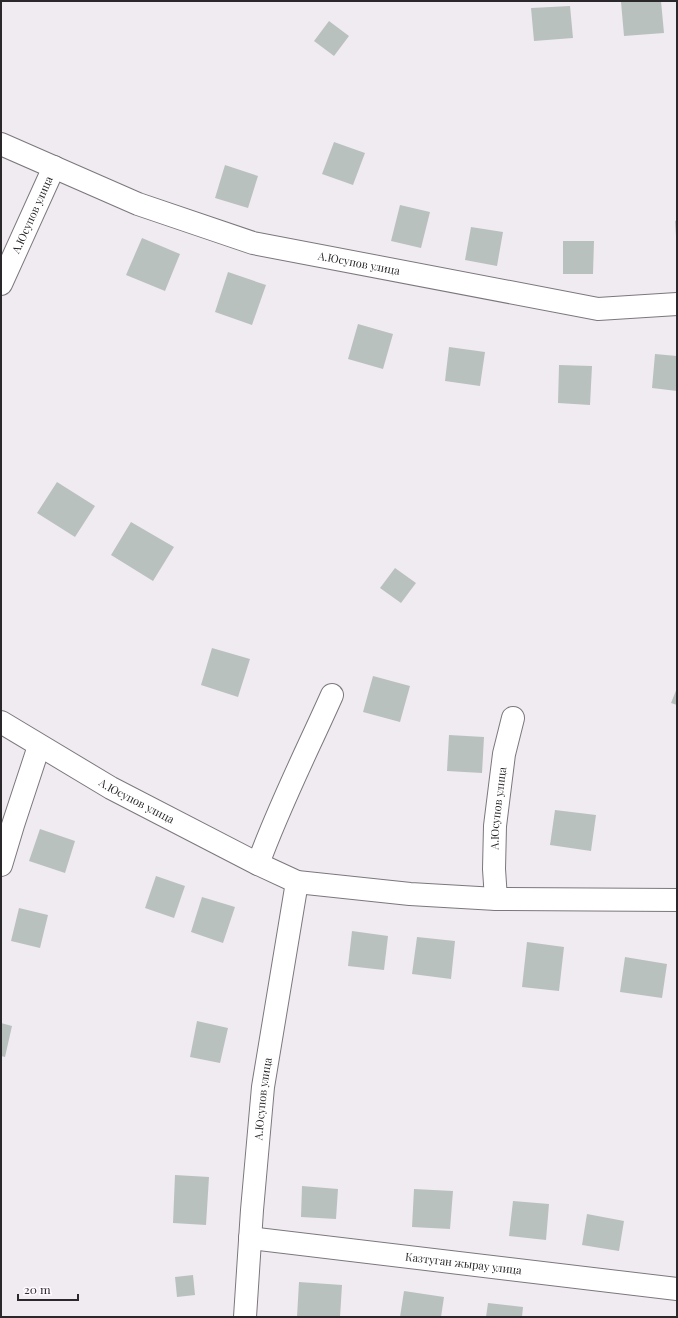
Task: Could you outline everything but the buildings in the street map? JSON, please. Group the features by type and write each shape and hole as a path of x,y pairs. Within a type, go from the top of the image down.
{"street":[{"name":"А.Юсупов улица","path":"1,144 138,204 253,243 598,309 677,304"},
{"name":"А.Юсупов улица","path":"1,284 54,167"},
{"path":"258,864 267,837 290,784 332,695"},
{"name":"А.Юсупов улица","path":"496,899 494,869 496,826 504,754 513,718"},
{"name":"А.Юсупов улица","path":"1,722 111,788 258,864 297,882 410,894 496,899 677,900"},
{"path":"1,865 12,825 39,746"},
{"name":"А.Юсупов улица","path":"245,1317 263,1087 297,882"},
{"name":"Казтуган жырау улица","path":"250,1238 677,1289"}]}
